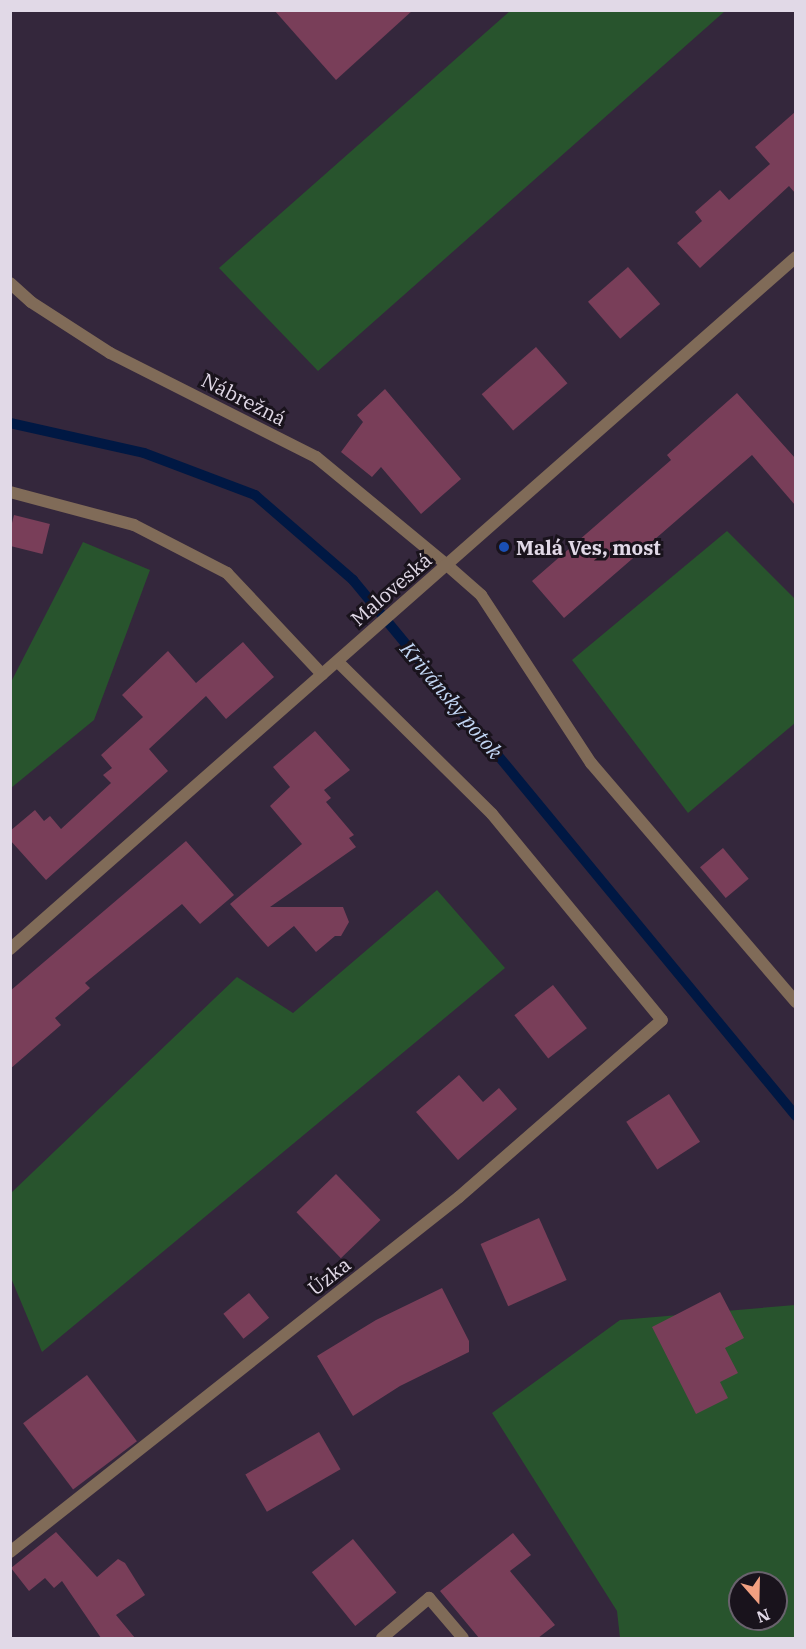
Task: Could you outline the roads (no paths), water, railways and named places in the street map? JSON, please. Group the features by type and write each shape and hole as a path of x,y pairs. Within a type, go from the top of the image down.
{"street":[{"name":"Maloveská","path":"10,949 448,566 795,256"},
{"name":"Nábrežná","path":"10,283 31,302 110,353 316,457 481,595 591,763 795,1002"},
{"path":"10,492 134,525 227,573 322,674"},
{"name":"Úzka","path":"10,1552 459,1197 662,1020 492,814 338,662"},
{"path":"382,1638 429,1598 462,1638"}],"waterway":[{"name":"Krivánsky potok","path":"10,423 144,453 255,495 353,580 796,1116"}],"place":[{"name":"Malá Ves, most","path":"504,547"}]}
